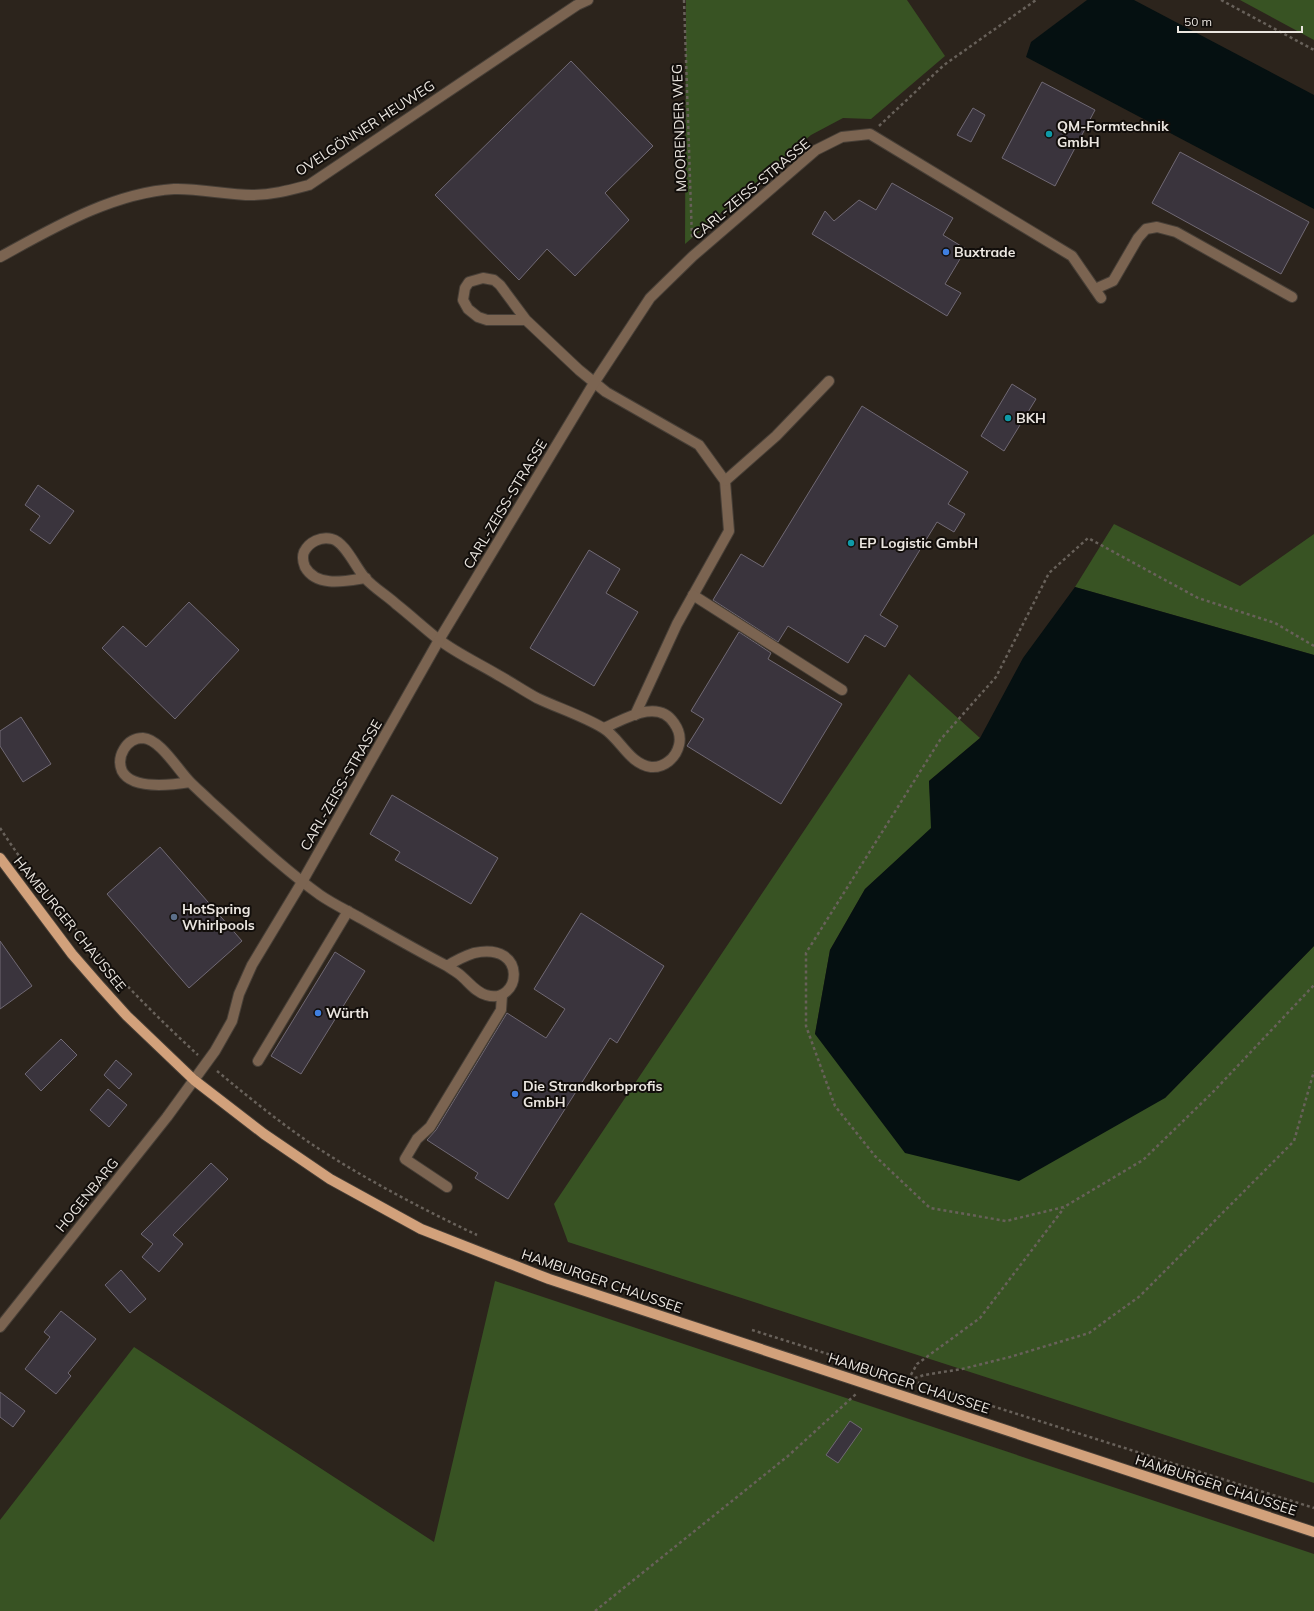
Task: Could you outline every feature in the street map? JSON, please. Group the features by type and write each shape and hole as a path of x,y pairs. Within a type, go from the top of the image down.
{"main road":[{"name":"HAMBURGER CHAUSSEE","path":"0,858 72,954 99,985 127,1016 194,1080 264,1134 324,1175 364,1199 421,1229 549,1279 1314,1532"}],"street":[{"name":"OVELGÖNNER HEUWEG","path":"0,257 57,225 126,197 174,189 253,195 280,193 309,185 570,9 588,0"},
{"name":"CARL-ZEISS-STRASSE","path":"194,1080 215,1051 232,1021 239,994 252,965 302,882 439,640 594,383 650,298 693,256 816,150 842,137 870,134"},
{"path":"870,134 1072,256 1098,293 1113,281 1138,238 1146,229 1157,227 1176,232 1292,297"},
{"path":"526,320 487,320 478,317 468,309 463,300 465,288 469,282 475,280 483,278 494,280 500,285 526,320 594,383 606,392 698,445 725,481 729,531 677,624 635,714"},
{"path":"725,481 776,436 829,381"},
{"path":"366,578 339,582 326,581 317,578 310,574 306,568 303,562 304,553 308,546 317,539 332,539 340,544 366,578 439,640 536,697 604,728 637,762 650,767 662,766 669,762 676,753 679,745 680,736 678,729 670,717 659,711 635,714 604,728"},
{"path":"693,595 842,690"},
{"path":"190,782 173,784 136,783 128,778 122,771 120,762 122,752 133,740 142,738 152,741 163,750 190,782 281,866 322,896 459,974 484,995 493,997 502,995 510,988 515,977 514,967 508,958 499,953 489,951 474,954 446,966"},
{"path":"258,1061 348,911"},
{"path":"447,1187 405,1159 417,1139 430,1127 501,1010 502,995"},
{"name":"HOGENBARG","path":"0,1327 167,1117 194,1080"}],"path":[{"name":"MOORENDER WEG","path":"684,0 693,256"},
{"path":"870,134 944,65 1036,0"},
{"path":"1221,0 1314,50"},
{"path":"1314,646 1275,623 1198,598 1088,538 1049,573 996,677 940,740 806,953 806,1026 835,1106 875,1156 930,1208 1006,1220 1064,1207 1143,1160 1214,1091 1314,985"},
{"path":"0,828 42,887 110,968 160,1020 207,1063 248,1097 309,1142 343,1164 436,1215 478,1236"},
{"path":"907,1381 924,1375 962,1369 1010,1357 1089,1333 1140,1296 1294,1141 1314,1071"},
{"path":"899,1395 918,1364 980,1318 1064,1207"},
{"path":"750,1330 907,1381 1314,1508"},
{"path":"595,1611 788,1456 867,1384"}],"green space":[{"path":"686,0 907,0 945,56 871,119 843,118 811,135 685,244"},
{"path":"1240,0 1314,0 1314,40"},
{"path":"1114,524 1240,586 1314,534 1314,655 1075,587"},
{"path":"909,674 980,738 929,781 932,828 865,889 830,950 815,1034 1165,1098 1314,946 1314,1483 568,1242 554,1204"},
{"path":"495,1281 1314,1554 1314,1611 0,1611 0,1520 134,1347 434,1542"}],"shaded area":[{"path":"1087,0 1134,0 1314,95 1314,209 1026,57 1031,42"},
{"path":"1075,587 1314,655 1314,946 1165,1098 1019,1181 905,1153 815,1034 830,950 865,889 931,828 929,781 980,738 1023,658"}],"building":[{"path":"571,61 653,146 605,193 629,220 575,276 547,249 519,280 435,195"},
{"name":"QM-Formtechnik GmbH","path":"1042,82 1095,110 1055,186 1002,158"},
{"path":"973,108 985,115 971,142 957,135"},
{"path":"1180,152 1309,222 1281,274 1152,203"},
{"path":"892,183 953,218 943,235 966,249 945,284 961,293 947,316 812,234 825,211 834,221 859,200 876,210"},
{"name":"BKH","path":"1012,384 1036,399 1004,451 981,436"},
{"name":"EP Logistic GmbH","path":"862,406 968,472 948,504 965,514 954,532 937,522 880,615 898,626 885,647 865,635 848,663 788,626 778,642 713,600 741,554 763,567"},
{"path":"38,485 74,511 50,544 30,530 40,516 25,505"},
{"path":"589,550 620,569 606,593 638,612 594,686 530,648"},
{"path":"189,602 239,650 175,719 102,648 123,626 146,647"},
{"path":"739,632 771,653 768,659 842,704 781,804 687,746 704,719 691,711"},
{"path":"21,717 51,764 23,782 0,746 0,731"},
{"path":"392,795 498,858 471,904 395,860 400,852 370,834"},
{"name":"HotSpring Whirlpools","path":"160,847 242,941 189,988 107,894"},
{"name":"Die Strandkorbprofis GmbH","path":"581,913 664,966 617,1043 610,1038 508,1199 475,1178 478,1173 427,1140 436,1130 507,1013 546,1038 565,1009 534,989"},
{"path":"0,941 32,986 0,1009"},
{"name":"Würth","path":"335,952 365,971 301,1074 271,1056"},
{"path":"61,1039 77,1055 41,1091 25,1074"},
{"path":"116,1060 132,1074 119,1089 104,1075"},
{"path":"108,1089 127,1105 109,1127 90,1110"},
{"path":"211,1163 228,1179 173,1235 183,1244 159,1272 142,1257 153,1244 141,1234"},
{"path":"121,1270 146,1299 130,1313 105,1285"},
{"path":"61,1311 96,1339 68,1373 71,1376 56,1394 25,1369 50,1337 44,1332"},
{"path":"0,1392 25,1411 13,1427 0,1417"},
{"path":"850,1421 862,1429 838,1463 826,1455"}],"place":[{"name":"QM-Formtechnik GmbH","path":"1049,134"},
{"name":"Buxtrade","path":"946,252"},
{"name":"BKH","path":"1008,418"},
{"name":"EP Logistic GmbH","path":"851,543"},
{"name":"HotSpring Whirlpools","path":"174,917"},
{"name":"Würth","path":"318,1013"},
{"name":"Die Strandkorbprofis GmbH","path":"515,1094"}]}
